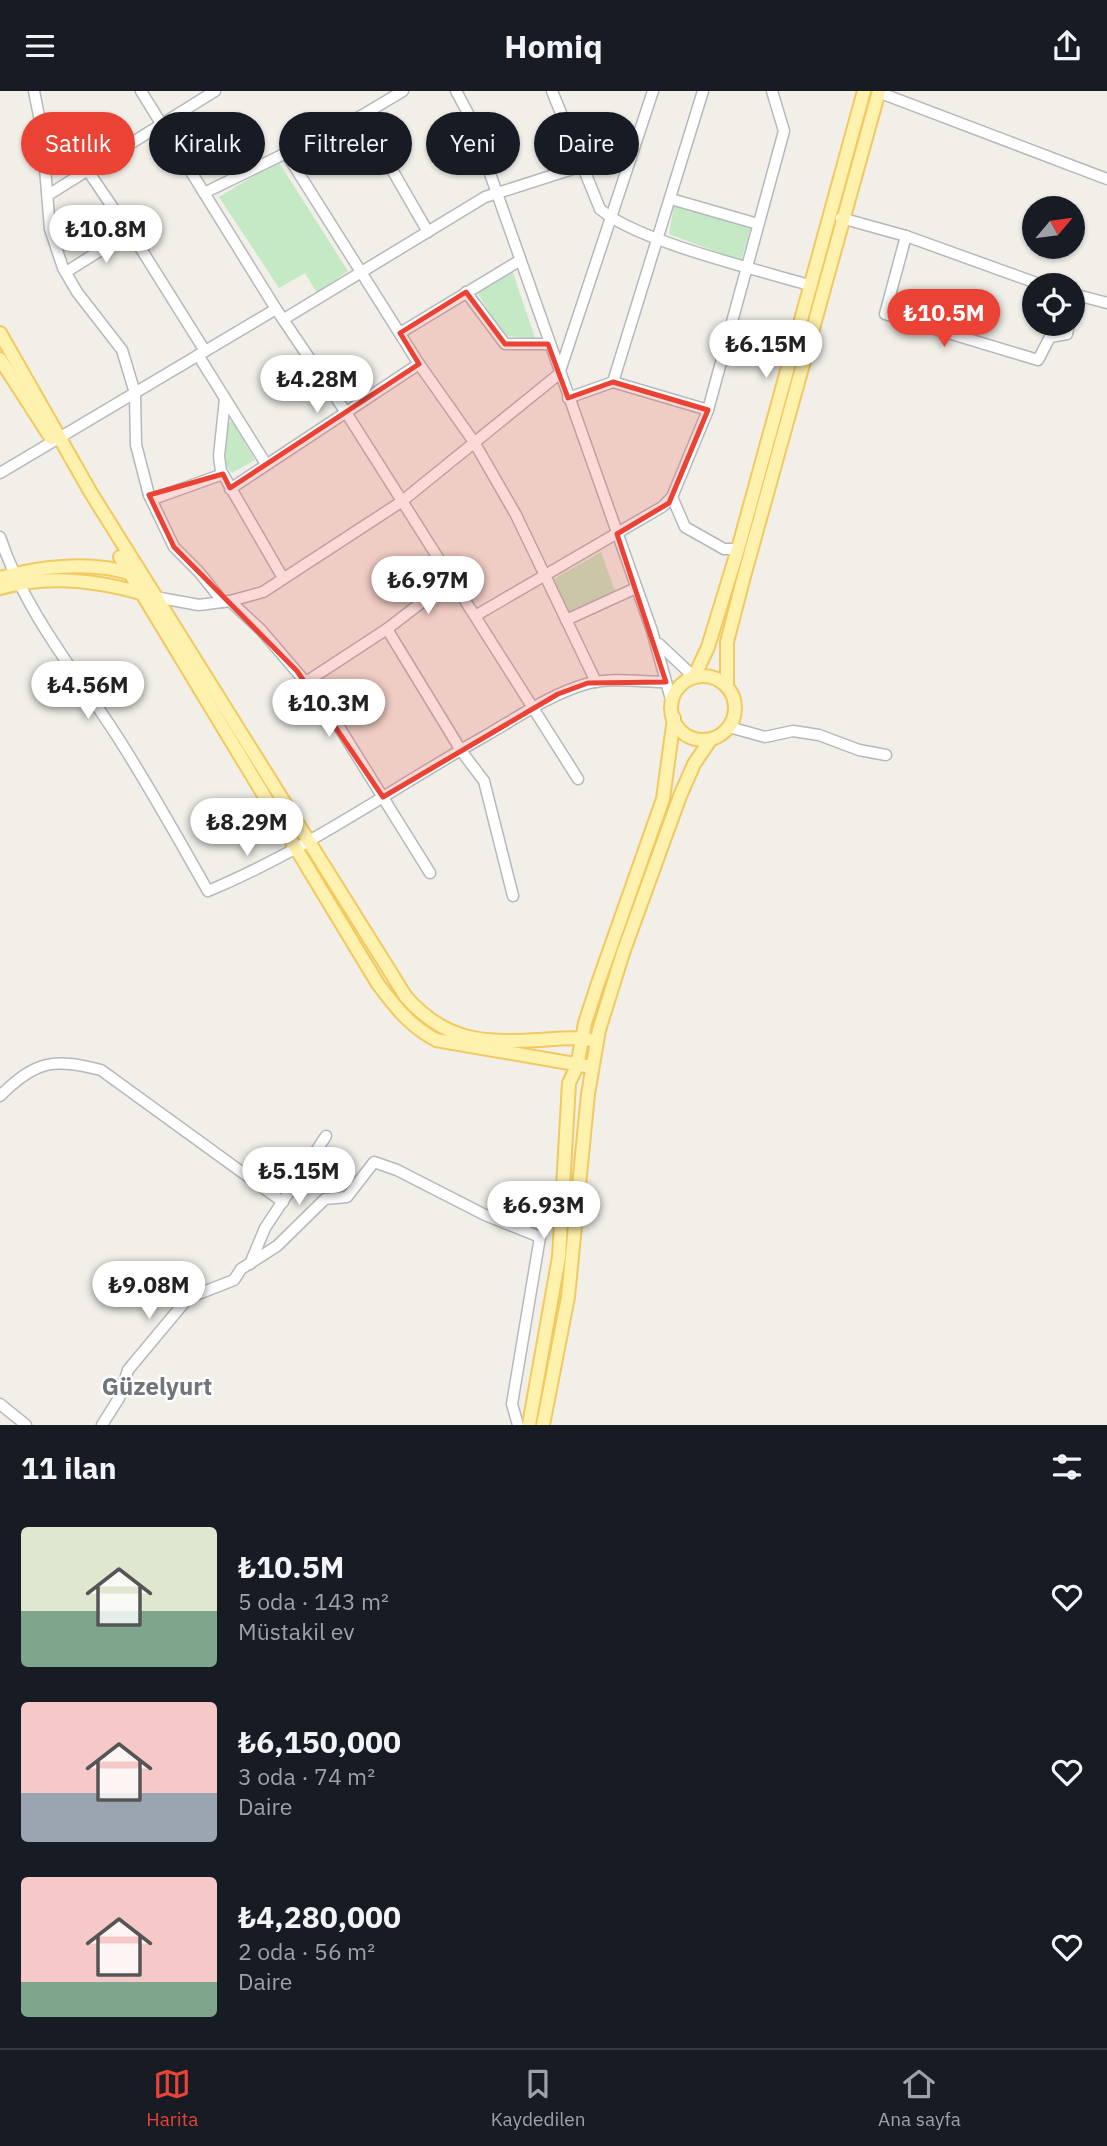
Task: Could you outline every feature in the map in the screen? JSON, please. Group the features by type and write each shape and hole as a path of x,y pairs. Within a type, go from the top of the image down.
{"main road":[{"path":"694,677 708,647 738,549 863,91"},
{"path":"543,1425 568,1297 597,1041 623,953 680,796 694,764 711,739 729,727 735,706 727,687 727,642 879,92"},
{"path":"0,333 130,573 155,597 386,970 424,1017 442,1030 477,1039 511,1041 582,1037 597,1041"},
{"path":"0,359 56,440 297,849 400,1014 416,1029 436,1039 471,1048 592,1067"},
{"path":"0,588 16,578 45,569 102,568 130,573"},
{"path":"0,578 91,580 143,587"},
{"path":"529,1425 559,1257 569,1083 577,1066 582,1037 598,983 663,799 674,718 672,703 681,685 694,677 709,676 727,687"},
{"path":"674,718 681,731 690,737 711,739"}],"street":[{"path":"34,91 42,131 50,229 66,272 77,292 122,350 135,393 136,445 149,495 174,547 226,602 261,630 326,706 430,873"},
{"path":"141,91 155,112"},
{"path":"183,112 215,91"},
{"path":"365,112 403,91"},
{"path":"456,91 470,117 548,344 652,631 672,703"},
{"path":"552,91 560,112"},
{"path":"155,597 199,605 226,602 263,592 401,502 559,375 653,91"},
{"path":"613,382 703,91"},
{"path":"475,616 617,534 673,498 708,410 784,131 772,91"},
{"path":"879,92 1107,179"},
{"path":"204,193 279,156"},
{"path":"48,195 81,175"},
{"path":"91,175 130,232 225,399 267,464"},
{"path":"193,175 276,309 347,414 578,779"},
{"path":"300,175 419,364 474,442 516,516 596,683"},
{"path":"395,175 428,232"},
{"path":"284,319 497,193 554,175"},
{"path":"586,175 600,209 611,219 747,267 809,285"},
{"path":"671,199 758,225"},
{"path":"842,218 905,236 1022,278"},
{"path":"66,272 130,232"},
{"path":"905,236 885,314 1038,360 1049,337 1055,336"},
{"path":"400,333 519,261"},
{"path":"466,292 505,344 548,344"},
{"path":"1085,297 1107,303"},
{"path":"0,474 276,309"},
{"path":"230,489 419,364"},
{"path":"568,398 613,382 708,410"},
{"path":"225,399 219,456 223,474 283,579"},
{"path":"149,495 156,498 223,474"},
{"path":"673,498 685,527 724,549 738,549"},
{"path":"0,537 16,578 74,675 113,730 208,891 259,870 297,849 558,694 596,683 666,682"},
{"path":"306,682 387,629 452,579"},
{"path":"566,620 636,588"},
{"path":"387,629 489,792 513,896"},
{"path":"652,631 662,649 694,677"},
{"path":"729,727 765,737 793,731 819,735 859,750 886,755"},
{"path":"0,1095 24,1074 47,1065 68,1062 101,1070 283,1202"},
{"path":"250,1265 265,1228 326,1136"},
{"path":"102,1425 119,1398 128,1370 188,1298 234,1280 241,1269 277,1246 325,1199 347,1197 374,1162 397,1170 485,1215 540,1237 512,1404 517,1425"},
{"path":"0,1404 26,1425"}],"highlighted area":[{"path":"466,292 505,344 548,344 568,398 613,382 708,410 669,503 617,534 666,682 588,683 558,694 383,797 297,671 174,547 149,495 223,474 230,488 419,364 400,333"}],"green space":[{"path":"278,161 279,175 287,175 348,271 317,293 305,273 279,288 219,197 255,175 265,175 265,169"},
{"path":"674,205 751,227 741,261 669,234"},
{"path":"512,270 535,338 504,336 477,292"},
{"path":"232,421 255,460 232,473 226,465 226,423"},
{"path":"601,552 615,591 569,615 552,580"}],"district":[{"name":"Güzelyurt","path":"157,1386"}]}
